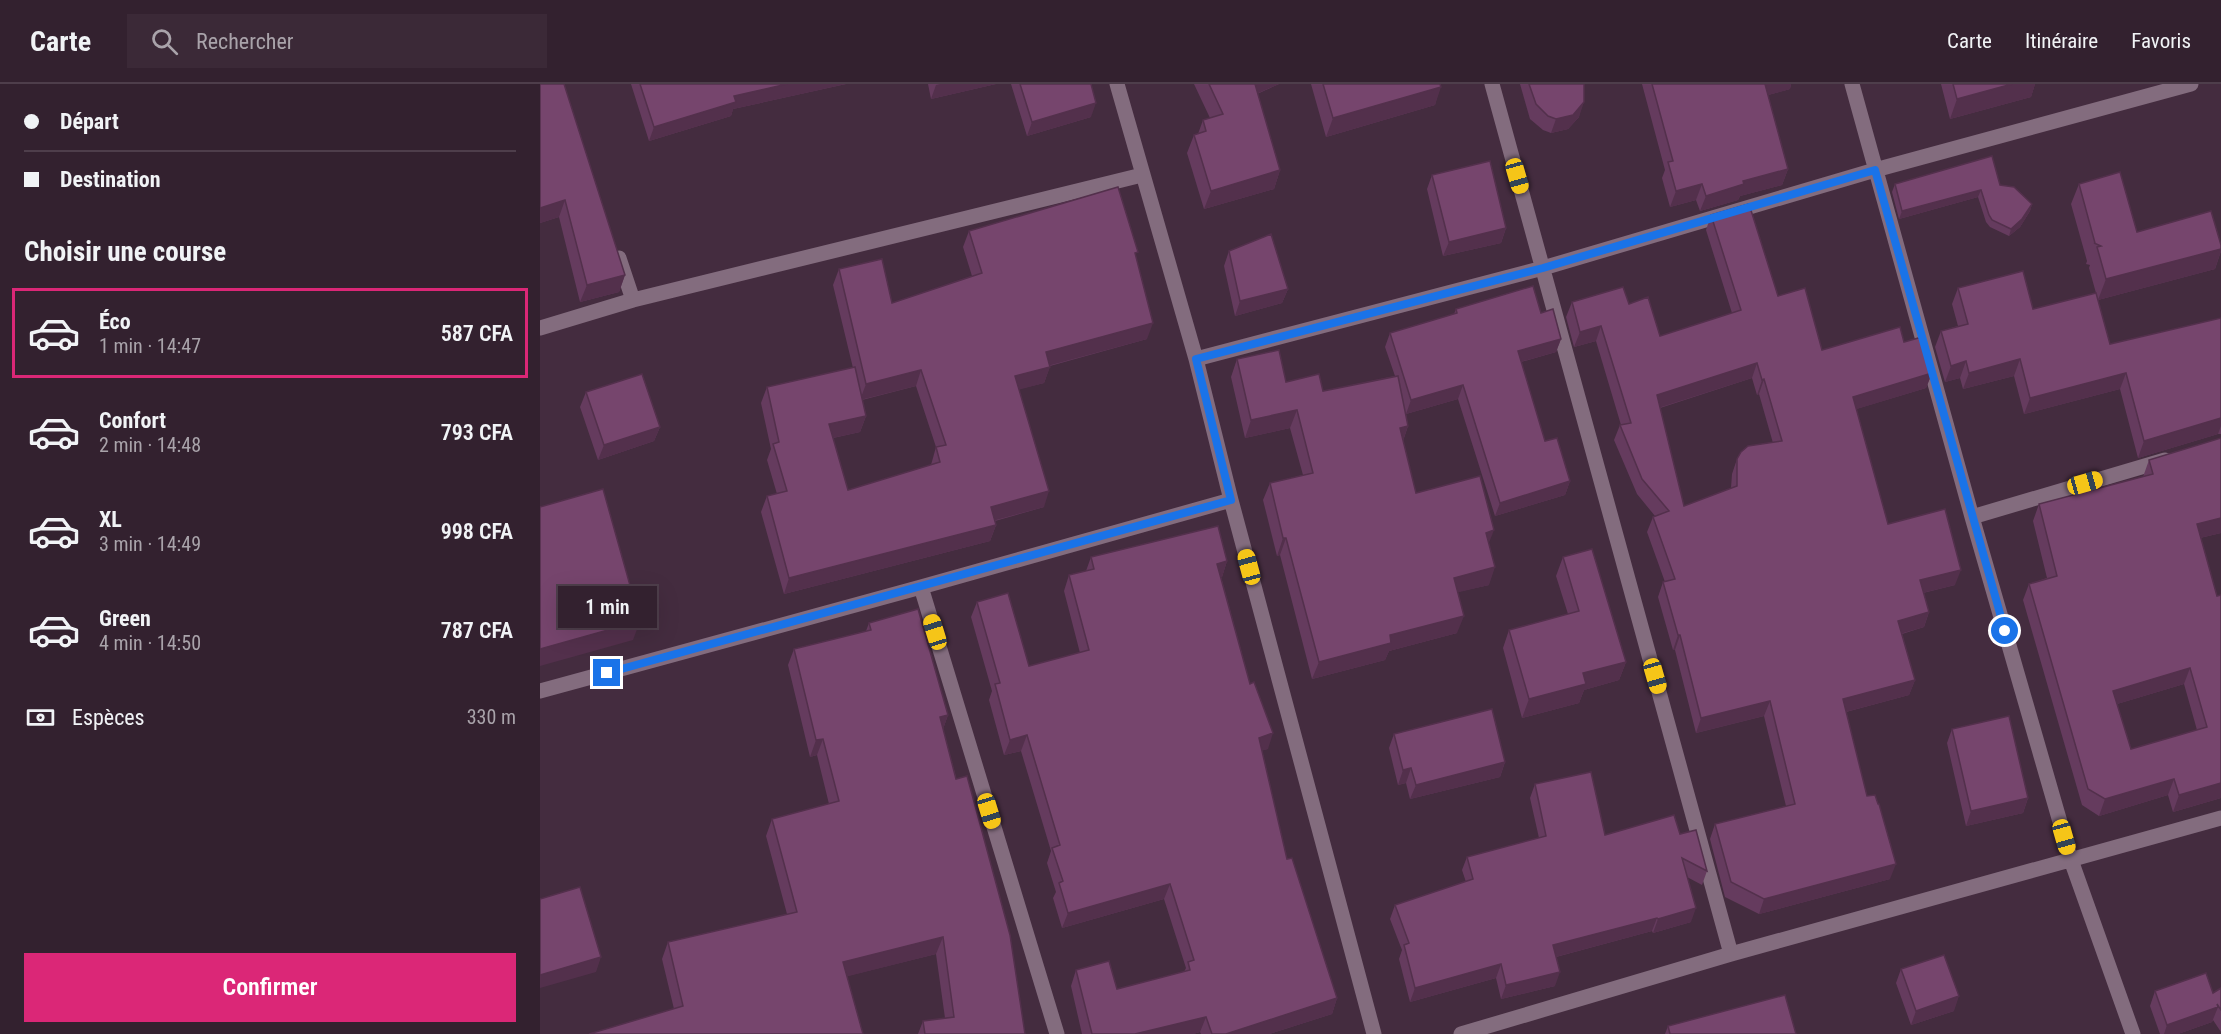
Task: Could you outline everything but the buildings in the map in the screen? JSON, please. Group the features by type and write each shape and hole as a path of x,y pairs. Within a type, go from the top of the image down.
{"street":[{"path":"1117,84 1196,359 1231,500 1374,1034"},
{"path":"1492,84 1731,954"},
{"path":"1852,84 1972,517 2071,860 2133,1034"},
{"path":"1196,359 1543,268 1875,170 2191,84"},
{"path":"540,328 633,300 1142,175"},
{"path":"614,243 633,300"},
{"path":"1972,517 2176,457"},
{"path":"540,691 1231,500"},
{"path":"921,587 1057,1034"},
{"path":"1461,1034 1731,954 2221,818"}],"route":[{"path":"607,673 1231,500 1196,359 1543,268 1875,170 2005,631"}]}
